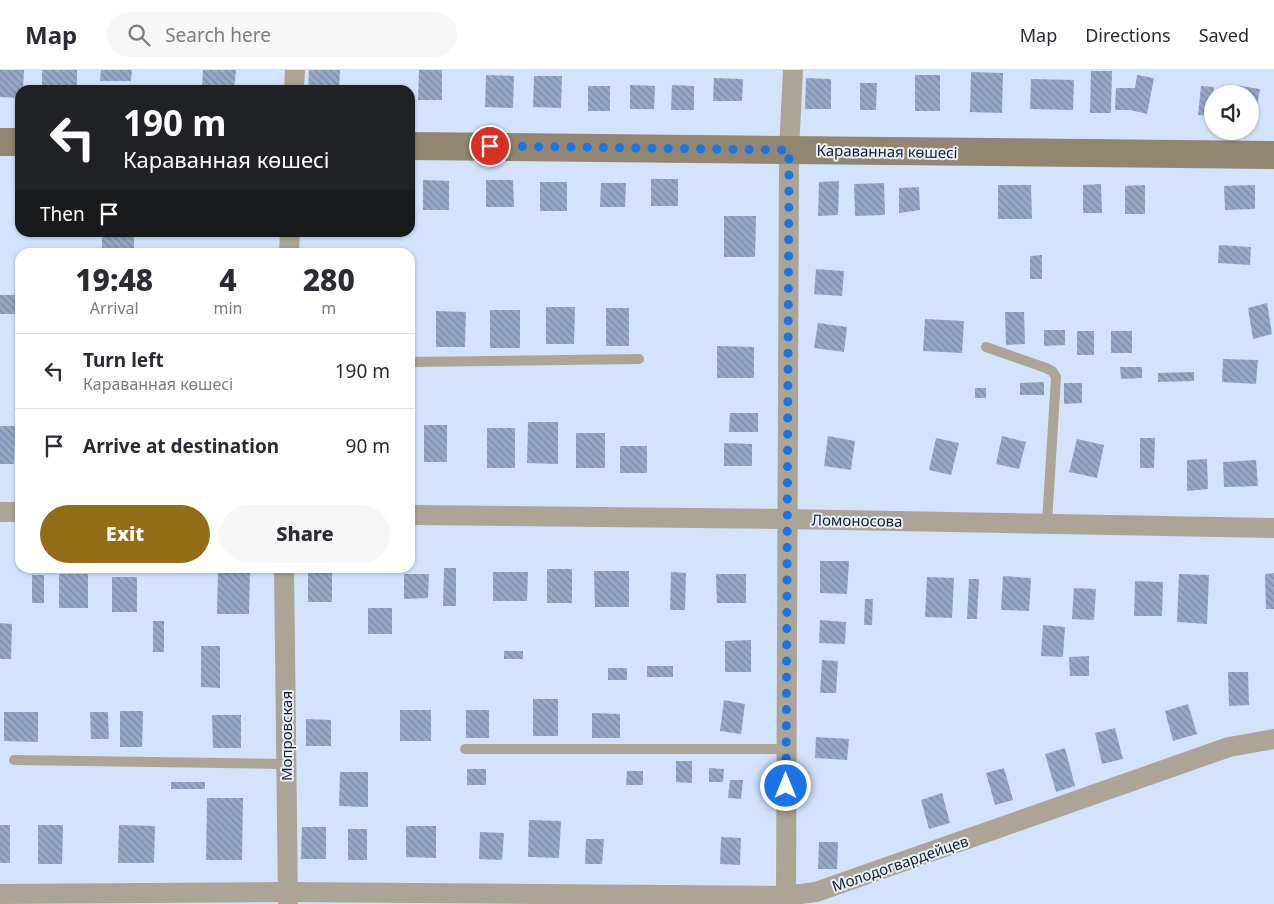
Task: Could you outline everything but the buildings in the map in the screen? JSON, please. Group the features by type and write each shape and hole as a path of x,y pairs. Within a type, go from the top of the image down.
{"main road":[{"path":"0,142 15,142"},
{"name":"Караванная көшесі","path":"415,146 1274,154"}],"street":[{"path":"294,85 295,70"},
{"path":"785,900 789,150 793,70"},
{"path":"0,512 15,512"},
{"name":"Ломоносова","path":"415,515 787,519 1274,528"},
{"name":"Мопровская","path":"284,573 287,898"},
{"name":"Молодогвардейцев","path":"0,894 287,898 785,900 816,892 1229,747 1274,739"}],"lane":[{"path":"986,347 1046,368 1052,371 1056,377 1057,386 1047,523"},
{"path":"415,362 639,359"},
{"path":"465,749 786,749"},
{"path":"14,760 286,764"}],"route":[{"path":"490,146 789,150 786,786"}]}
